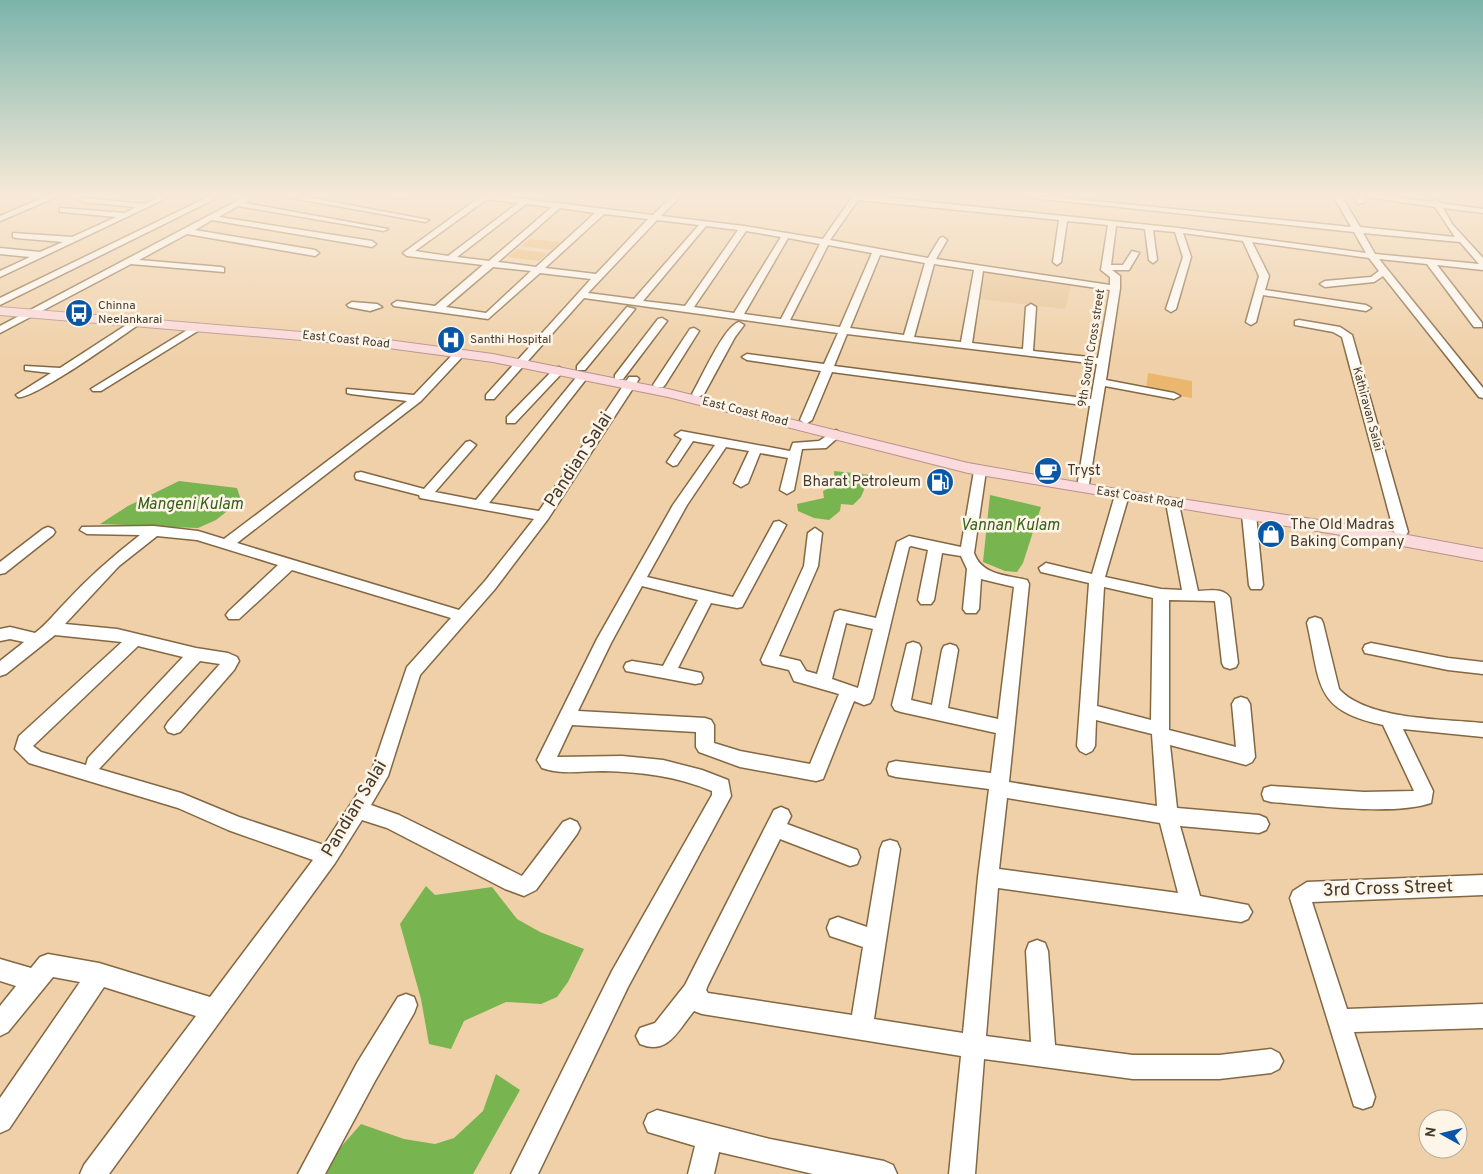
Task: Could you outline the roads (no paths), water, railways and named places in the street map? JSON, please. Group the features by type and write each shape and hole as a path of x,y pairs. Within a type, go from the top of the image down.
{"main road":[{"name":"East Coast Road","path":"0,306 33,312 525,360 559,370 582,372"},
{"name":"East Coast Road","path":"0,311 92,312 320,332 525,360 659,385 806,420 940,463 1122,496 1249,514 1483,554"},
{"name":"East Coast Road","path":"627,380 836,434 859,436 981,463 1483,546"}],"street":[{"path":"8,252 43,255"},
{"path":"0,274 50,252"},
{"path":"0,302 103,252"},
{"path":"0,330 146,252"},
{"path":"308,252 315,253"},
{"path":"409,252 407,253 596,277"},
{"path":"450,258 458,252"},
{"path":"438,309 504,252"},
{"path":"396,304 488,316 558,252"},
{"path":"490,397 525,360 596,277 621,252"},
{"path":"479,506 634,305 680,252"},
{"path":"689,308 728,252"},
{"path":"698,394 777,252"},
{"path":"785,322 820,252"},
{"path":"806,420 877,252"},
{"path":"881,252 930,261 1115,288"},
{"path":"908,339 930,261 936,252"},
{"path":"1058,262 1059,252"},
{"path":"1108,252 1106,267 1126,268 1135,253"},
{"path":"1152,252 1153,260"},
{"path":"1171,309 1187,257 1185,252"},
{"path":"1251,322 1264,276 1252,252"},
{"path":"1341,252 1430,262 1482,263"},
{"path":"1369,252 1483,395"},
{"path":"1405,252 1482,263"},
{"path":"1472,252 1482,263"},
{"path":"95,260 221,270"},
{"path":"1430,262 1478,325"},
{"path":"966,346 979,267"},
{"name":"9th South Cross street","path":"1084,481 1115,288 1116,277 1107,272 1106,267"},
{"path":"1325,284 1374,280 1379,274 1385,274"},
{"path":"1261,292 1366,308"},
{"path":"580,295 634,305 689,308 739,320 785,322 908,339 1104,362"},
{"path":"352,305 370,308 377,307"},
{"path":"1028,354 1032,307"},
{"path":"22,396 137,321"},
{"name":"Pandian Salai","path":"93,1174 328,856 379,776 414,672 490,585 543,516 662,321"},
{"name":"Kathiravan Salai","path":"1299,323 1336,329 1347,335 1400,532"},
{"path":"97,389 197,327"},
{"path":"659,385 694,331"},
{"path":"227,544 417,399 460,353"},
{"path":"747,357 1096,403"},
{"path":"29,368 62,371"},
{"path":"511,420 559,370"},
{"path":"1100,382 1174,396"},
{"path":"351,391 417,399"},
{"path":"787,490 797,446 822,445 836,434"},
{"path":"674,462 685,436 795,456"},
{"path":"524,1174 620,979 723,792 721,786 701,777 652,766 548,763 546,760 603,643 640,580 680,505 723,444"},
{"path":"425,495 470,445"},
{"path":"741,483 756,449"},
{"path":"971,609 970,562 980,470"},
{"path":"361,476 425,495 543,516"},
{"path":"1086,746 1097,580 1122,496"},
{"path":"1173,502 1191,596"},
{"path":"1249,514 1256,585"},
{"path":"640,580 737,603 779,525"},
{"path":"87,530 154,531 192,535 462,616"},
{"path":"0,670 52,629 114,563 154,531"},
{"path":"0,569 48,532"},
{"path":"815,533 811,566 769,660 794,665 800,676 824,682 864,698 902,545 909,541 936,546 1022,584 988,876 962,1174"},
{"path":"926,600 936,546"},
{"path":"234,615 290,563"},
{"path":"1046,568 1161,594 1220,596 1222,598 1230,663"},
{"path":"1161,594 1160,732 1168,816 1192,906"},
{"path":"667,673 707,597"},
{"path":"824,682 840,616 883,625"},
{"path":"1315,623 1335,700 1351,710 1389,720 1483,730"},
{"path":"52,629 92,632 135,639 196,654 228,658 230,661 174,727"},
{"path":"0,635 10,632 38,640"},
{"path":"135,639 25,741 24,749 35,758 180,800 235,824 328,856"},
{"path":"913,648 901,705 1006,728"},
{"path":"1371,649 1448,664 1483,668"},
{"path":"939,712 950,650"},
{"path":"94,762 196,654"},
{"path":"632,668 695,678"},
{"path":"567,718 705,725 705,748 740,759 816,773 848,691"},
{"path":"1089,711 1246,757 1241,704"},
{"path":"1271,794 1364,800 1416,799 1424,797 1424,791 1389,720"},
{"path":"896,769 999,785 1168,816 1259,824"},
{"path":"358,810 392,821 512,882 524,886 529,883 570,828"},
{"path":"648,1036 656,1036 663,1031 694,992 778,822 850,857"},
{"path":"861,1028 890,849"},
{"path":"988,876 1241,912"},
{"name":"3rd Cross Street","path":"1338,1021 1300,898 1307,892 1483,885"},
{"path":"838,928 876,940"},
{"path":"1037,951 1044,1056"},
{"path":"0,1024 48,965 100,974 214,1010"},
{"path":"0,970 35,980"},
{"path":"0,1120 100,974"},
{"path":"694,992 702,1003 972,1046 1133,1067 1219,1067 1271,1061"},
{"path":"310,1174 366,1072 406,1005"},
{"path":"1363,1096 1338,1021 1483,1016"},
{"path":"657,1123 830,1170 884,1174"},
{"path":"701,1174 710,1138"}],"water":[{"path":"834,471 870,475 861,497 853,505 841,504 840,511 829,520 814,518 798,511 797,504 824,498 823,491 835,485"},
{"name":"Mangeni Kulam","path":"179,481 237,488 241,500 216,520 198,528 100,524 128,506"},
{"name":"Vannan Kulam","path":"990,495 1041,507 1023,563 1017,572 1005,571 983,562"},
{"path":"426,886 435,895 492,887 517,919 540,932 584,949 568,982 557,997 541,1004 506,1002 464,1021 451,1049 429,1044 421,999 400,924"},
{"path":"496,1074 520,1090 473,1174 325,1174 339,1149 361,1124 404,1139 435,1144 454,1138 483,1111"}],"place":[{"name":"Chinna Neelankarai","path":"79,313"},
{"name":"Santhi Hospital","path":"451,340"},
{"name":"Tryst","path":"1048,471"},
{"name":"Bharat Petroleum","path":"940,482"},
{"name":"The Old Madras Baking Company","path":"1271,534"}]}
